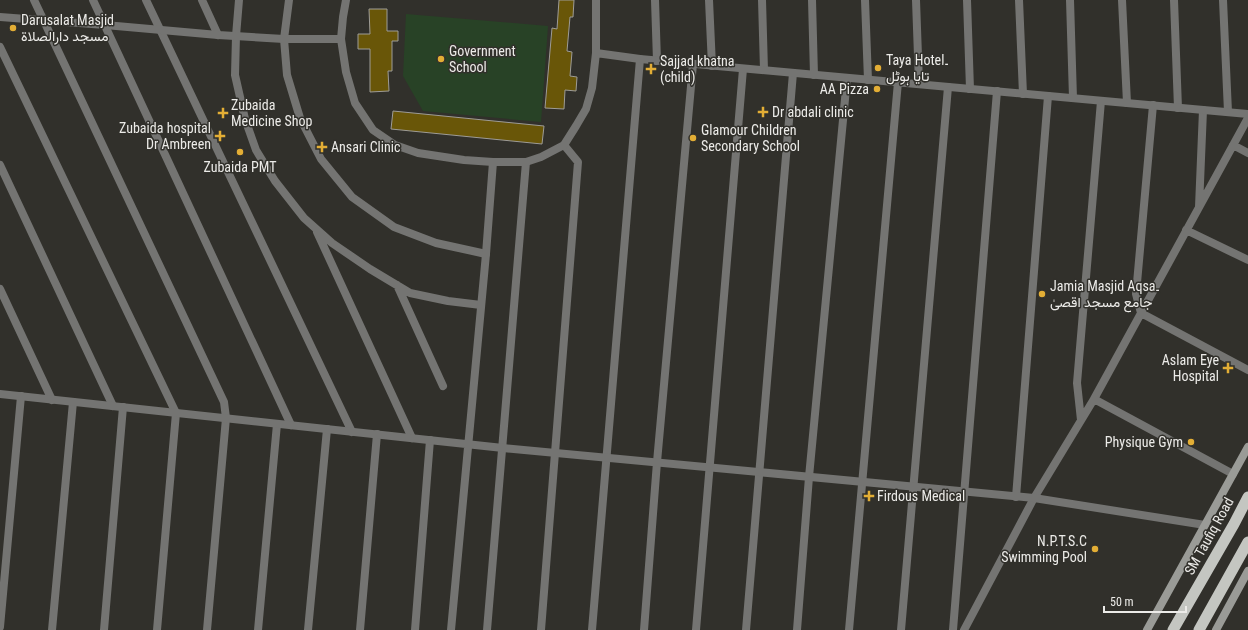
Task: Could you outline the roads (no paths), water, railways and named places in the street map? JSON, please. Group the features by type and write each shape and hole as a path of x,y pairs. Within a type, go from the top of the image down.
{"highway":[{"name":"SM Taufiq Road","path":"1173,630 1248,497"},
{"path":"1199,630 1248,542"}],"main road":[{"path":"1147,630 1248,447"},
{"path":"1216,630 1248,571"}],"street":[{"path":"34,0 224,402 226,418 207,630"},
{"path":"93,0 291,425"},
{"path":"146,0 352,432"},
{"path":"202,0 218,35"},
{"path":"239,0 235,75 245,119 256,150 275,181 304,218 332,243 370,269 410,293 448,301 481,305"},
{"path":"289,0 284,39 287,75 300,118 321,159 352,197 394,227 436,243 486,254"},
{"path":"346,0 341,39 346,72 355,103 373,130 395,145 418,153 464,160 493,162 526,162 541,157 564,145 586,109 592,88 596,53 596,0"},
{"path":"655,0 657,61"},
{"path":"709,0 712,66"},
{"path":"762,0 764,70"},
{"path":"812,0 814,75"},
{"path":"865,0 868,80"},
{"path":"916,0 919,84"},
{"path":"967,0 970,89"},
{"path":"1019,0 1023,94"},
{"path":"1070,0 1073,98"},
{"path":"1122,0 1127,103"},
{"path":"1174,0 1178,108"},
{"path":"1223,0 1228,112"},
{"path":"0,17 218,35 284,39 341,39"},
{"path":"0,47 176,413 157,630"},
{"path":"596,53 657,61 1248,114"},
{"path":"592,630 640,59"},
{"path":"644,630 657,462 693,64"},
{"path":"696,630 743,68"},
{"path":"746,630 793,73"},
{"path":"796,630 847,78"},
{"path":"848,630 898,82"},
{"path":"901,630 948,87"},
{"path":"953,630 997,91"},
{"path":"1016,496 1048,96"},
{"path":"1081,420 1077,383 1101,101"},
{"path":"1153,105 1136,294 1141,313 1248,370"},
{"path":"1199,208 1203,110"},
{"path":"964,630 1034,498 1094,399 1248,118"},
{"path":"541,630 578,162 564,145"},
{"path":"1233,145 1248,153"},
{"path":"451,630 486,254 493,162"},
{"path":"487,630 526,162"},
{"path":"0,165 113,406"},
{"path":"314,227 412,438"},
{"path":"1186,230 1248,260"},
{"path":"397,285 443,386"},
{"path":"0,289 52,400"},
{"path":"0,394 503,448 1016,496 1205,525"},
{"path":"0,627 20,396"},
{"path":"1094,399 1233,474"},
{"path":"52,630 73,402"},
{"path":"104,630 123,407"},
{"path":"258,630 277,424"},
{"path":"308,630 327,429"},
{"path":"360,630 377,434"},
{"path":"415,630 430,440"}],"place":[{"name":"Darusalat Masjid مسجد دارالصلاة","path":"13,28"},
{"name":"Government School","path":"441,59"},
{"name":"Taya Hotel۔ تایا ہوٹل","path":"878,68"},
{"name":"Sajjad khatna (child)","path":"651,69"},
{"name":"AA Pizza","path":"877,89"},
{"name":"Dr abdali clinic","path":"763,112"},
{"name":"Zubaida Medicine Shop","path":"223,113"},
{"name":"Zubaida hospital Dr Ambreen","path":"220,136"},
{"name":"Glamour Children Secondary School","path":"693,138"},
{"name":"Ansari Clinic","path":"322,147"},
{"name":"Zubaida PMT","path":"240,152"},
{"name":"Jamia Masjid Aqsa۔ جامع مسجد اقصیٰ","path":"1042,294"},
{"name":"Aslam Eye Hospital","path":"1228,368"},
{"name":"Physique Gym","path":"1191,442"},
{"name":"Firdous Medical","path":"869,496"},
{"name":"N.P.T.S.C Swimming Pool","path":"1095,549"}]}
